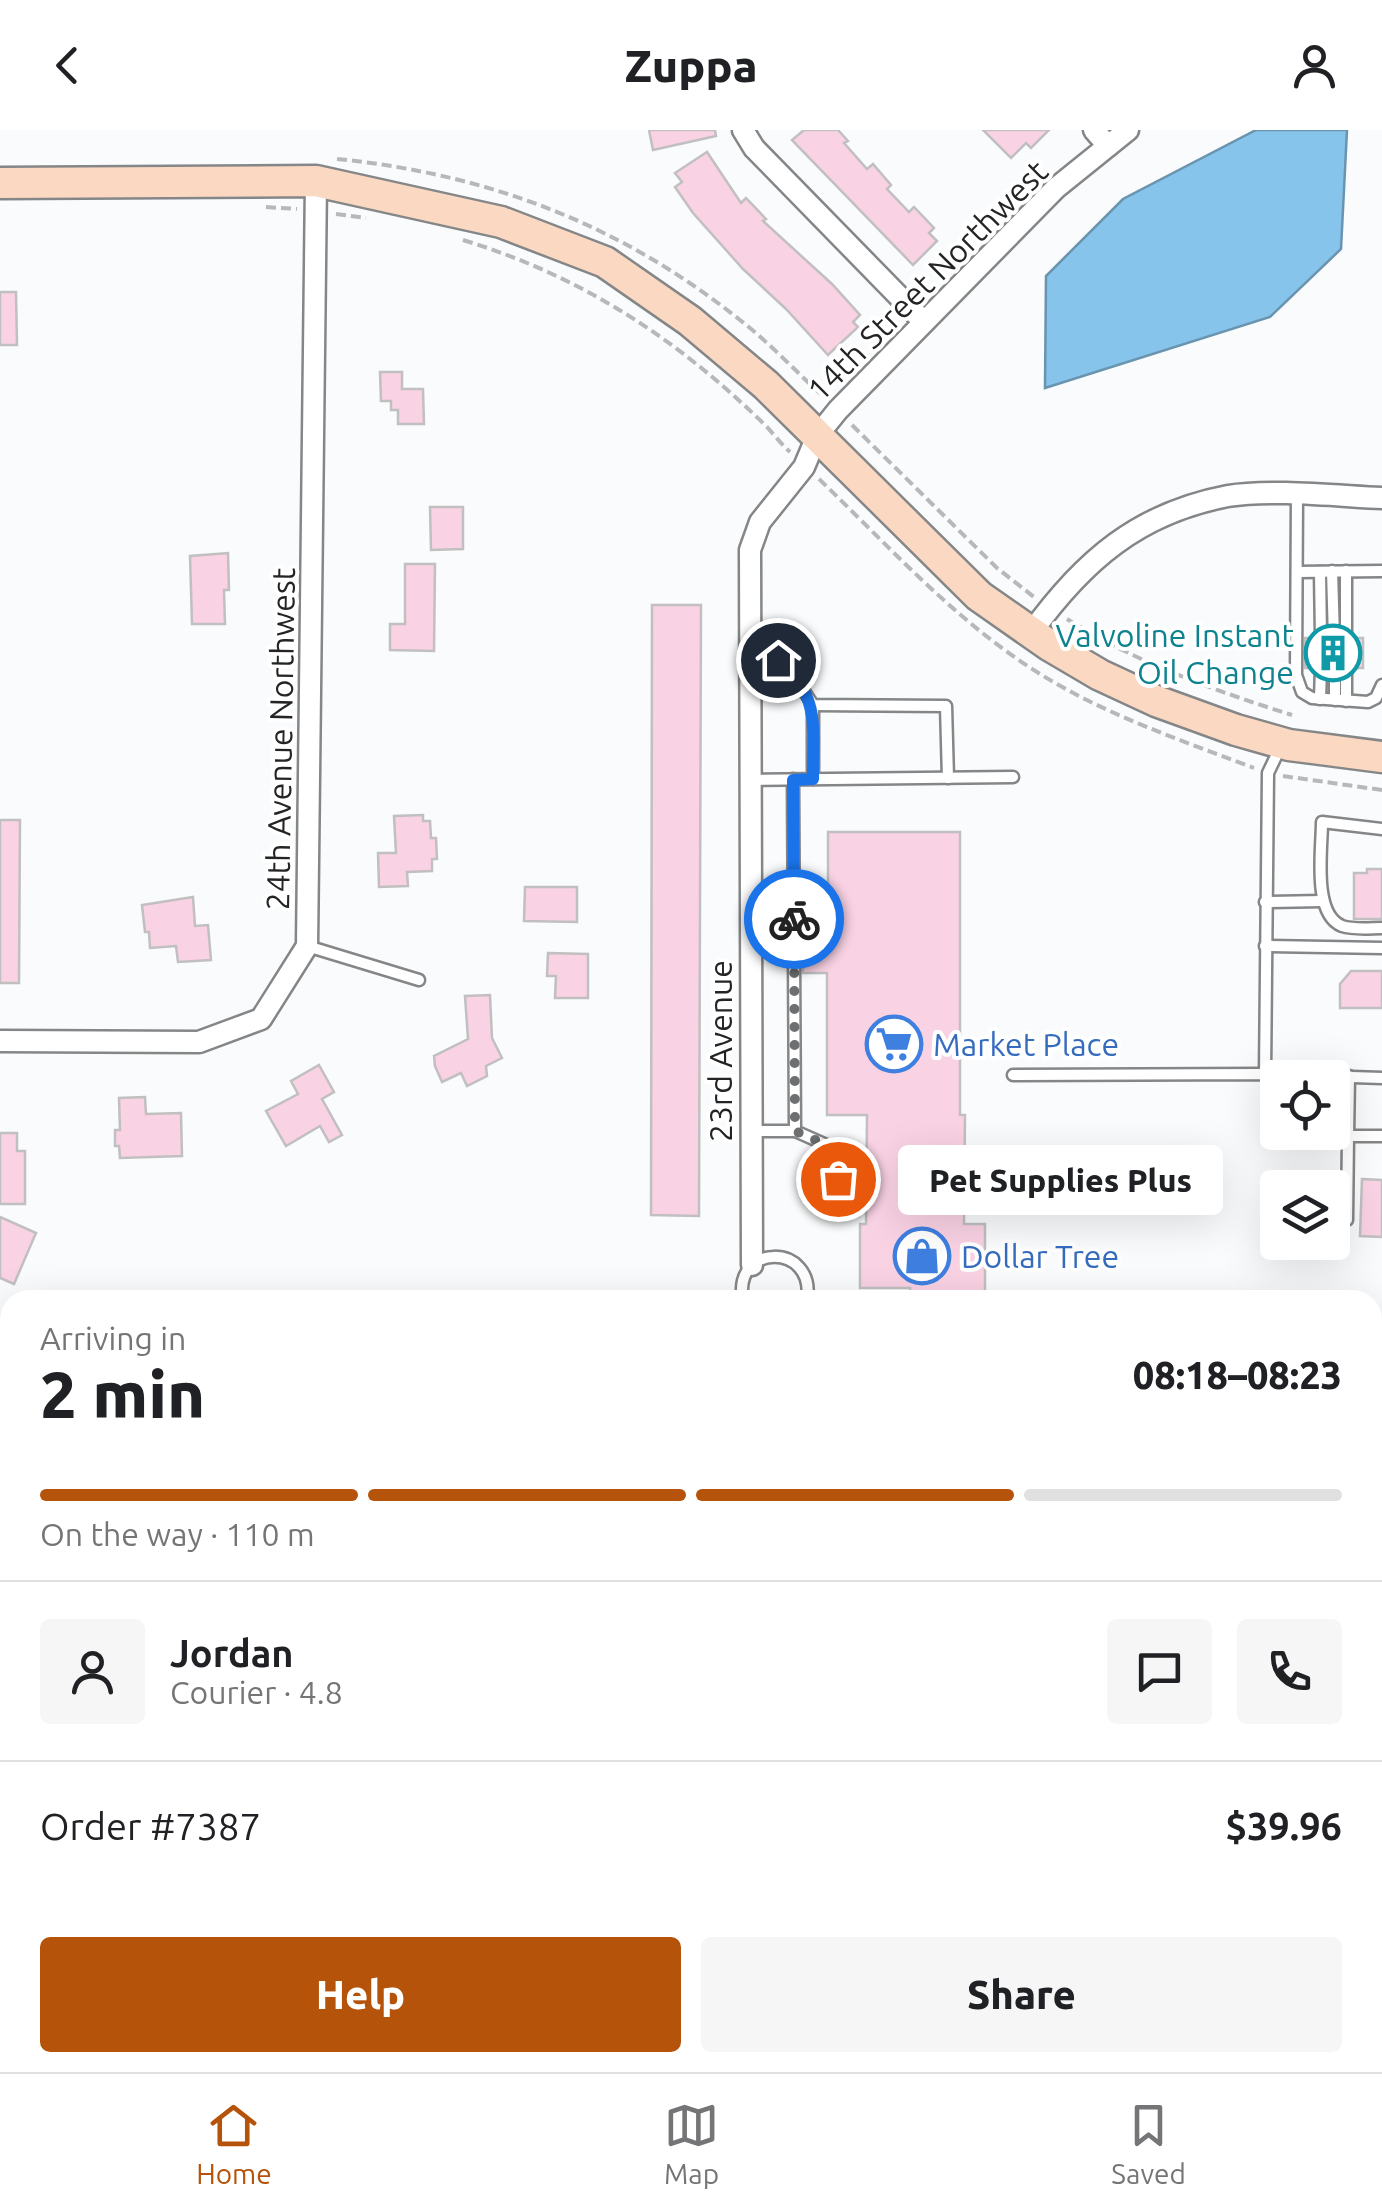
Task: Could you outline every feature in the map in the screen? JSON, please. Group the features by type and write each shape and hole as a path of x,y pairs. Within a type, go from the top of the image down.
{"street":[{"path":"743,130 754,148 923,321"},
{"name":"14th Street Northwest","path":"817,436 1101,138 1128,130"},
{"path":"0,183 320,184 501,222 605,262 690,321 766,384 980,596 1040,620 1100,675 1156,701 1287,729 1382,757"},
{"name":"24th Avenue Northwest","path":"0,1041 198,1042 261,1019 307,946 320,184"},
{"name":"23rd Avenue","path":"752,1265 750,550 760,522 804,467 817,436"},
{"path":"1040,620 1104,551 1153,518 1230,496 1382,498"}],"lane":[{"path":"1297,495 1296,675 1302,692 1312,698 1368,702 1376,698 1382,685"},
{"path":"1297,572 1382,571"},
{"path":"1326,572 1340,638 1346,572"},
{"path":"1321,638 1326,572"},
{"path":"751,660 784,660 813,704 813,779"},
{"path":"1320,699 1321,668"},
{"path":"1340,668 1340,700"},
{"path":"813,704 946,706 948,778"},
{"path":"1265,1060 1268,773 1287,729"},
{"path":"750,780 1013,777"},
{"path":"793,780 795,1131"},
{"path":"1382,829 1322,822 1322,900 1328,915 1339,925 1382,928"},
{"path":"1265,902 1322,900"},
{"path":"307,946 419,980"},
{"path":"1265,946 1382,948"},
{"path":"1012,1076 1260,1074"},
{"path":"1350,1076 1382,1078"},
{"path":"749,1131 795,1131 838,1150 839,1208"},
{"path":"1350,1136 1382,1136"},
{"path":"741,1290 752,1265 772,1256 793,1262 807,1280 807,1290"}],"path":[{"path":"253,206 398,165 473,181 614,235 743,322 997,568 1040,620 1218,692 1287,729"},
{"path":"320,184 369,219"},
{"path":"454,237 506,253 585,287 678,348 766,426 951,607 1014,657 1115,715 1164,737 1268,773 1382,790"}],"water":[{"path":"1256,130 1347,130 1341,249 1270,317 1045,388 1046,276 1123,199"}],"building":[{"path":"649,130 715,130 716,136 653,150"},
{"path":"804,130 838,130 867,169 873,164 891,185 887,189 909,212 914,207 934,228 929,233 937,241 913,265 792,140"},
{"path":"983,130 1049,130 1031,148 1026,143 1011,158"},
{"path":"707,152 741,203 746,198 766,219 763,221 860,315 853,322 858,327 828,355 743,269 675,187 682,182 675,173"},
{"path":"0,292 16,292 17,345 0,345"},
{"path":"380,372 402,372 402,389 423,389 424,424 398,424 398,410 391,410 391,401 381,401"},
{"path":"430,507 463,507 463,549 431,550"},
{"path":"228,553 225,624 192,624 190,556"},
{"path":"405,564 435,564 434,651 390,650 390,624 405,624"},
{"path":"652,605 701,605 699,1216 651,1215"},
{"name":"Valvoline Instant Oil Change","path":"1305,638 1312,638 1320,647 1347,647 1355,638 1363,638 1363,668 1355,668 1347,659 1328,663 1320,659 1312,668 1305,668"},
{"path":"423,815 423,821 430,821 431,838 436,838 437,859 432,859 432,871 407,872 408,886 379,887 378,853 396,853 394,816"},
{"path":"0,820 20,820 19,983 0,983"},
{"name":"Market Place","path":"828,832 960,832 964,1224 985,1224 985,1290 860,1288 860,1224 866,1224 867,1115 827,1115 827,973 803,973 803,940 828,940"},
{"path":"1367,869 1382,869 1382,919 1354,919 1354,873 1367,873"},
{"path":"525,887 577,887 577,922 524,921"},
{"path":"193,897 195,926 208,925 211,960 178,962 176,946 150,948 142,905"},
{"path":"548,953 588,954 588,998 555,998 556,976 547,976"},
{"path":"1351,971 1382,971 1382,1008 1340,1008 1340,984"},
{"path":"490,995 492,1038 502,1058 486,1066 487,1076 467,1086 461,1073 442,1082 434,1056 468,1039 465,996"},
{"path":"319,1065 334,1092 322,1099 342,1135 329,1142 320,1126 286,1146 266,1111 298,1094 291,1081"},
{"path":"145,1097 146,1114 181,1113 182,1156 120,1158 119,1146 115,1146 115,1130 120,1130 119,1098"},
{"path":"0,1133 17,1133 17,1151 25,1151 25,1204 0,1204"},
{"path":"1362,1179 1382,1180 1382,1237 1360,1236"},
{"path":"0,1217 36,1233 14,1284 0,1278"}],"way so far":[{"path":"794,919 795,1131 838,1150 838,1179"}],"place":[{"name":"Valvoline Instant Oil Change","path":"1333,653"},
{"name":"Market Place","path":"894,1044"},
{"name":"Pet Supplies Plus","path":"838,1179"},
{"name":"Dollar Tree","path":"922,1256"}],"route":[{"path":"778,660 784,660 813,704 813,779 793,780 794,919"}]}
